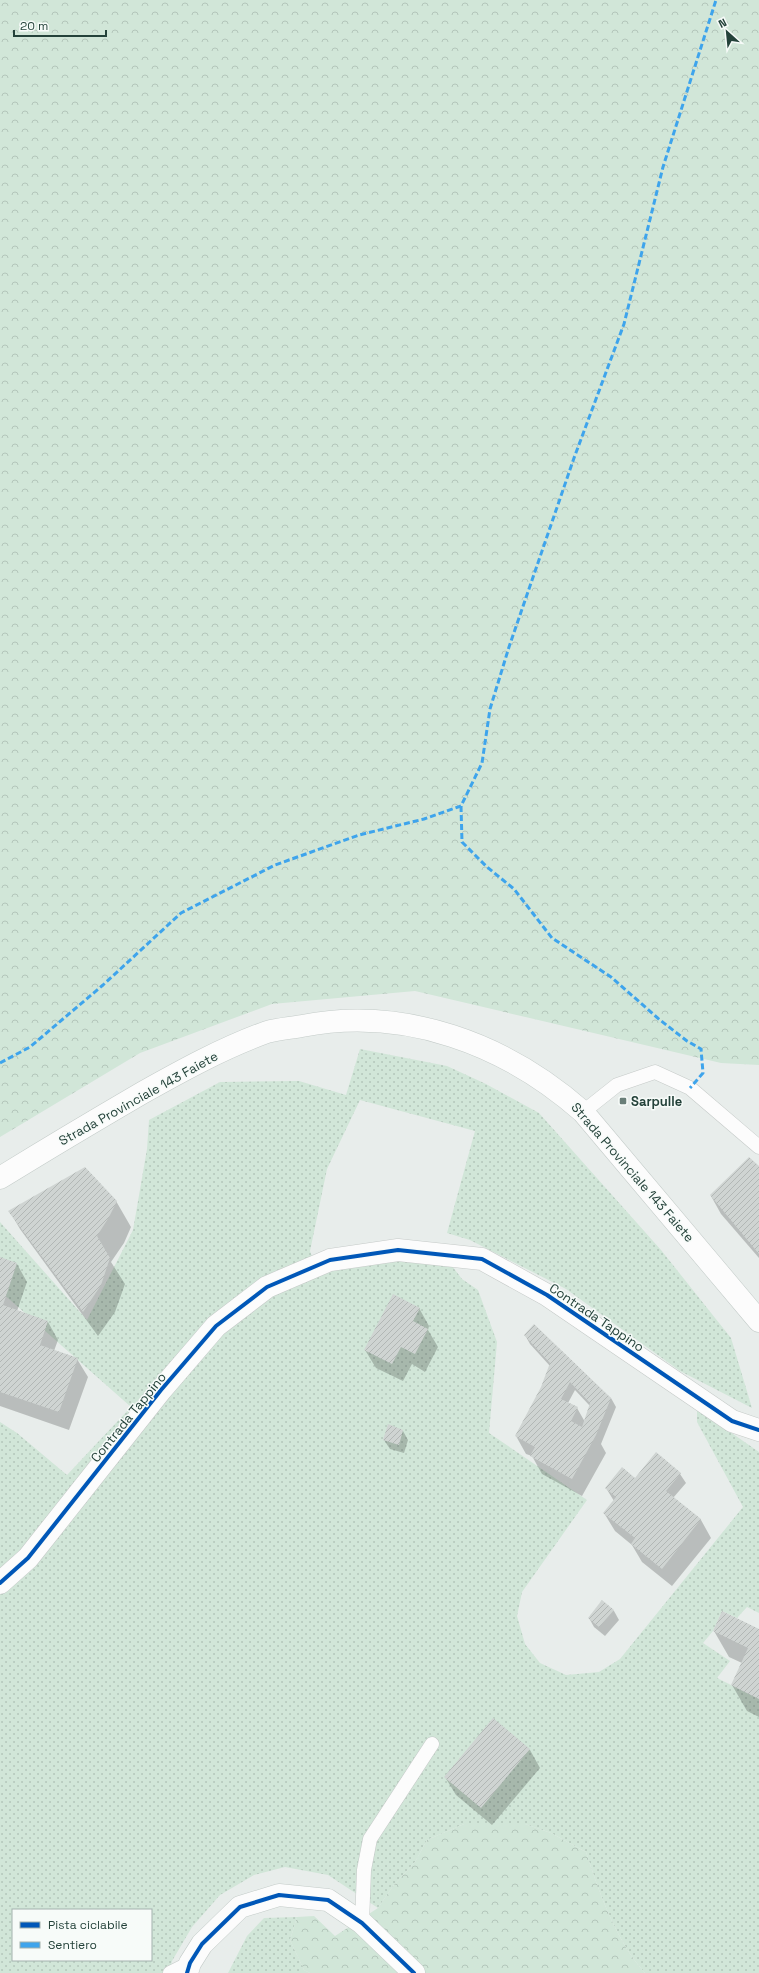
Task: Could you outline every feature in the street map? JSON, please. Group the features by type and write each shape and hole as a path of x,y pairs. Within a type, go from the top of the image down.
{"street":[{"name":"Strada Provinciale 143 Faiete","path":"0,1178 201,1060 268,1032 329,1021 384,1021 436,1030 492,1050 559,1090 583,1112 759,1321"},
{"name":"Contrada Tappino","path":"0,1583 28,1558 161,1390 216,1326 267,1287 330,1260 398,1250 482,1259 547,1294 732,1421 759,1430"},
{"path":"188,1968 202,1944 240,1907 279,1896 328,1900 362,1923 414,1973"}],"lane":[{"path":"583,1112 617,1085 655,1072 690,1088 759,1147"},
{"path":"362,1923 364,1870 370,1839 432,1744"},
{"path":"170,1973 188,1968"}],"green space":[{"path":"0,0 759,0 759,1065 721,1063 415,991 272,1004 140,1053 0,1137"},
{"path":"360,1049 447,1066 486,1084 539,1113 661,1250 731,1338 752,1408 680,1371 566,1289 470,1240 447,1233 475,1131 360,1100 327,1169 310,1251 318,1273 376,1258 452,1266 462,1279 478,1290 497,1342 489,1433 587,1500 522,1592 517,1616 525,1644 540,1663 566,1675 599,1672 620,1659 743,1507 697,1422 697,1409 759,1452 759,1613 747,1607 737,1618 722,1611 713,1631 703,1643 730,1661 717,1678 759,1699 759,1973 645,1973 625,1946 617,1931 603,1899 586,1852 551,1833 525,1824 464,1824 427,1840 415,1862 393,1886 378,1908 328,1875 285,1867 254,1875 220,1895 192,1927 172,1961 169,1973 0,1973 0,1422 17,1433 67,1475 131,1407 0,1291 0,1222 87,1320 133,1230 147,1149 149,1120 220,1082 299,1081 346,1095"},
{"path":"464,1824 525,1824 551,1833 586,1852 603,1899 617,1931 625,1946 645,1973 310,1973 304,1970 290,1940 297,1917 314,1916 335,1936 378,1908 393,1886 415,1862 427,1840"},
{"path":"297,1917 290,1940 304,1970 310,1973 228,1973 247,1936 264,1918"}],"building":[{"path":"749,1157 759,1166 759,1254 710,1195"},
{"path":"85,1167 117,1201 97,1236 110,1258 101,1285 83,1312 8,1211"},
{"path":"0,1257 17,1263 3,1305 48,1321 40,1345 78,1358 59,1412 0,1392"},
{"path":"393,1294 420,1308 413,1321 428,1329 415,1354 401,1347 392,1364 364,1350"},
{"path":"534,1324 611,1398 596,1435 572,1479 530,1456 535,1447 515,1436 541,1387 550,1363 524,1335","holes":["570,1382 590,1403 582,1427 571,1421 578,1407 561,1399"]},
{"path":"388,1424 403,1430 399,1445 383,1440"},
{"path":"656,1452 681,1473 666,1491 701,1519 662,1569 631,1544 635,1538 603,1513 616,1497 605,1488 622,1467 635,1478"},
{"path":"602,1600 614,1610 599,1627 588,1618"},
{"path":"722,1611 759,1629 759,1699 731,1685 748,1648 713,1631"},
{"path":"493,1718 530,1749 481,1808 444,1777"}],"marked path":[{"path":"0,1063 30,1047 103,985 181,913 275,865 359,835 424,819 461,806 482,763 490,709 509,647 574,458 624,324 663,167 716,0"},
{"path":"461,806 462,842 487,867 514,889 552,938 611,977 660,1020 687,1041 701,1049 703,1073 690,1088"}],"cycle path":[{"path":"0,1583 28,1558 161,1390 216,1326 267,1287 330,1260 398,1250 482,1259 547,1295 732,1421 759,1430"},
{"path":"187,1973 190,1963 202,1944 240,1907 279,1895 328,1900 362,1923 414,1973"}],"place":[{"name":"Sarpulle","path":"623,1101"}]}
